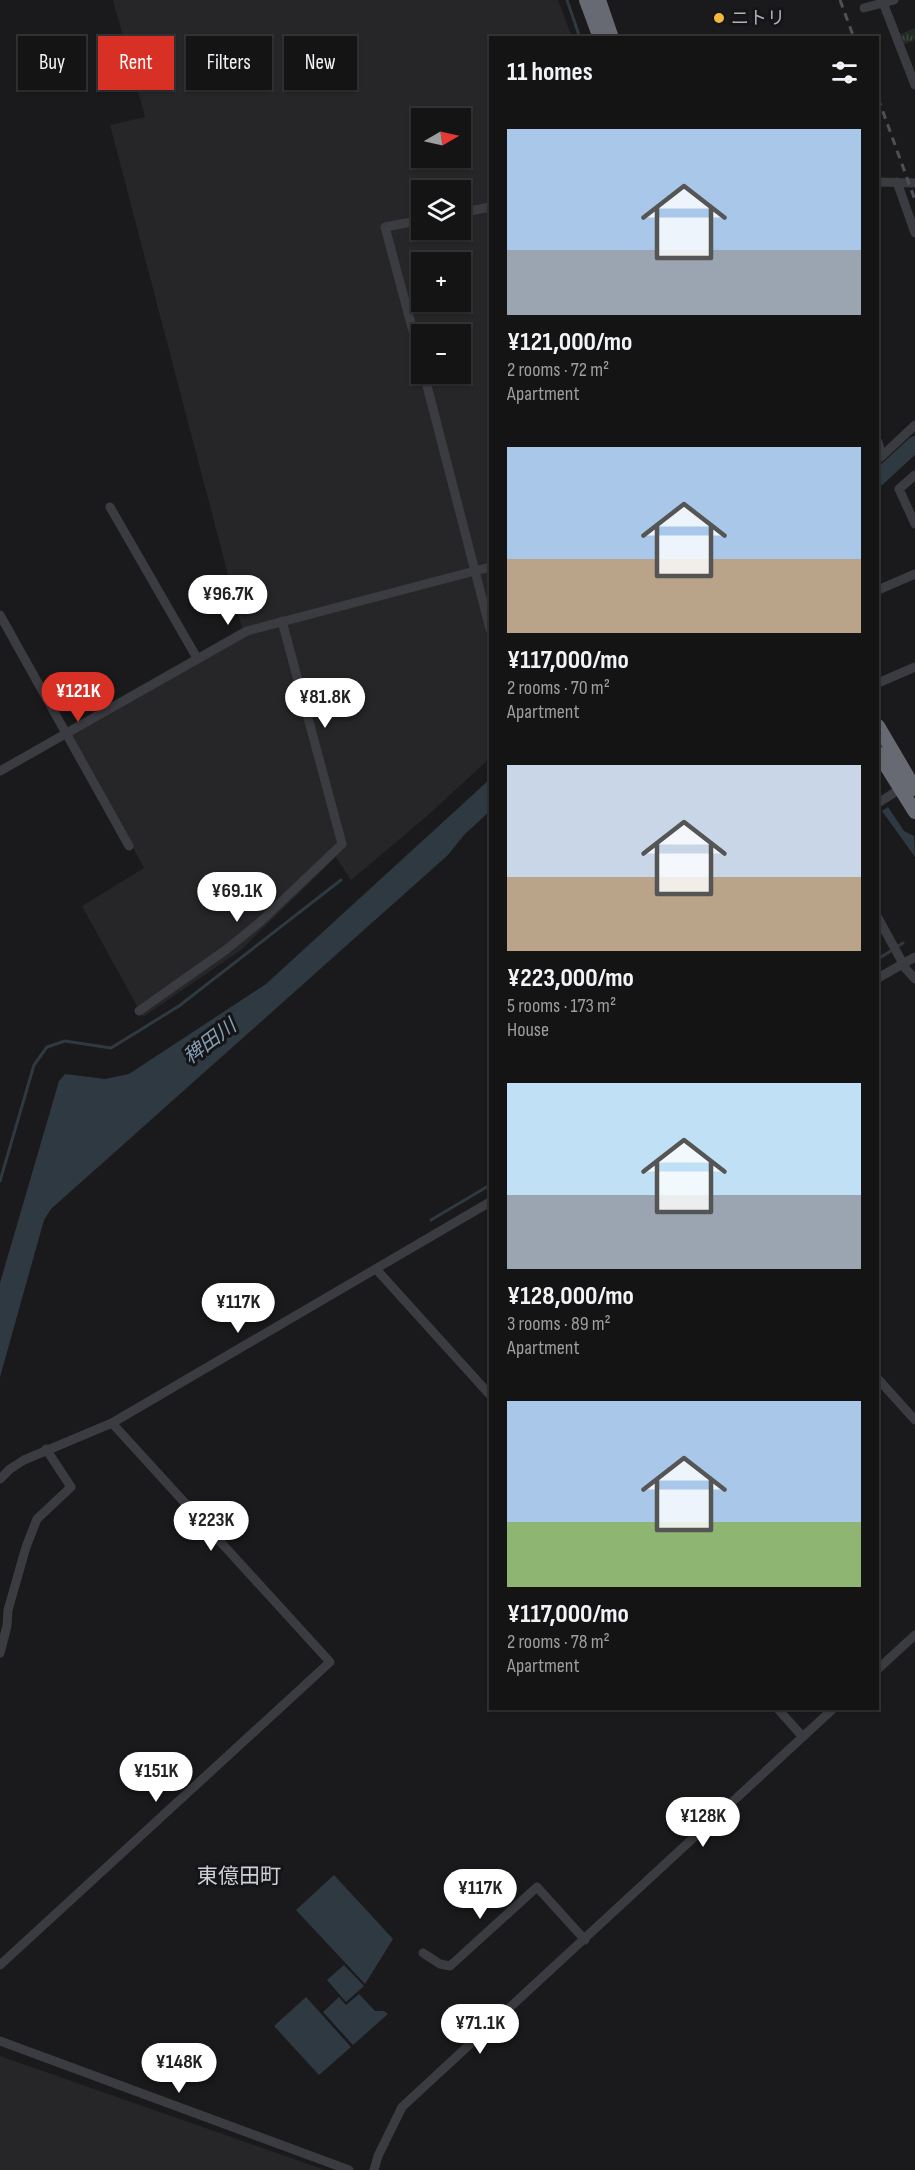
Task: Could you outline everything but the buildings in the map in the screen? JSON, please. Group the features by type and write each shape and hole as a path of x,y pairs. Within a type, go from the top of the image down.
{"highway":[{"path":"586,0 599,36"},
{"path":"599,0 611,36"},
{"path":"879,728 915,789"},
{"path":"879,756 894,793 915,812"}],"street":[{"path":"864,8 894,0"},
{"path":"882,2 915,85"},
{"path":"879,182 915,183"},
{"path":"897,182 915,232"},
{"path":"471,211 489,207"},
{"path":"411,222 385,227 411,324"},
{"path":"427,384 489,625"},
{"path":"880,458 915,425"},
{"path":"915,475 899,489 915,524"},
{"path":"110,507 197,658"},
{"path":"0,771 247,631 489,567"},
{"path":"879,590 915,574"},
{"path":"0,615 129,846"},
{"path":"139,1011 227,949 260,922 342,844 282,621"},
{"path":"879,683 915,666"},
{"path":"879,802 894,793"},
{"path":"879,920 915,979"},
{"path":"879,977 915,957"},
{"path":"0,1479 10,1468 46,1449 112,1423 489,1203"},
{"path":"376,1269 489,1394"},
{"path":"879,1380 915,1420"},
{"path":"0,1965 330,1662 112,1423"},
{"path":"0,1653 7,1626 8,1610 26,1547 37,1519 71,1488 46,1449"},
{"path":"879,1668 915,1635"},
{"path":"779,1710 803,1737"},
{"path":"374,2170 378,2156 402,2107 832,1710"},
{"path":"423,1953 440,1965 450,1966 537,1887 585,1940"},
{"path":"0,2042 349,2170"}],"shaded area":[{"path":"113,0 558,0 572,36 489,36 489,759 426,817 351,880 336,857 241,950 143,1017 82,906 144,868 67,727 242,628 110,125 145,117 138,90 174,90 174,36 123,36"},
{"path":"0,2056 325,2170 0,2170"}],"green space":[{"path":"915,28 915,40 903,45 898,35"}],"water":[{"path":"489,780 489,812 464,835 448,855 51,1209 44,1220 0,1377 0,1283 59,1081 65,1074 105,1079 129,1074 266,984"},
{"path":"888,807 904,831 914,836 915,857 882,811"},
{"path":"334,1875 393,1939 365,1984 296,1910"},
{"path":"344,1965 364,1986 346,2002 327,1980"},
{"path":"359,1994 375,2011 384,2011 388,2014 353,2045 323,2012 339,1997 346,2005"},
{"path":"306,1997 351,2047 319,2075 274,2026"}],"waterway":[{"path":"567,0 579,36"},
{"name":"稗田川","path":"879,477 915,444"},
{"path":"0,1181 34,1065 47,1047 65,1041 111,1048 179,1006 341,880"},
{"path":"879,958 903,943"},
{"path":"431,1220 489,1186"}],"railway":[{"path":"840,0 853,36"},
{"path":"879,101 915,200"}],"place":[{"name":"ニトリ","path":"719,18"}],"district":[{"name":"東億田町","path":"239,1876"}]}
